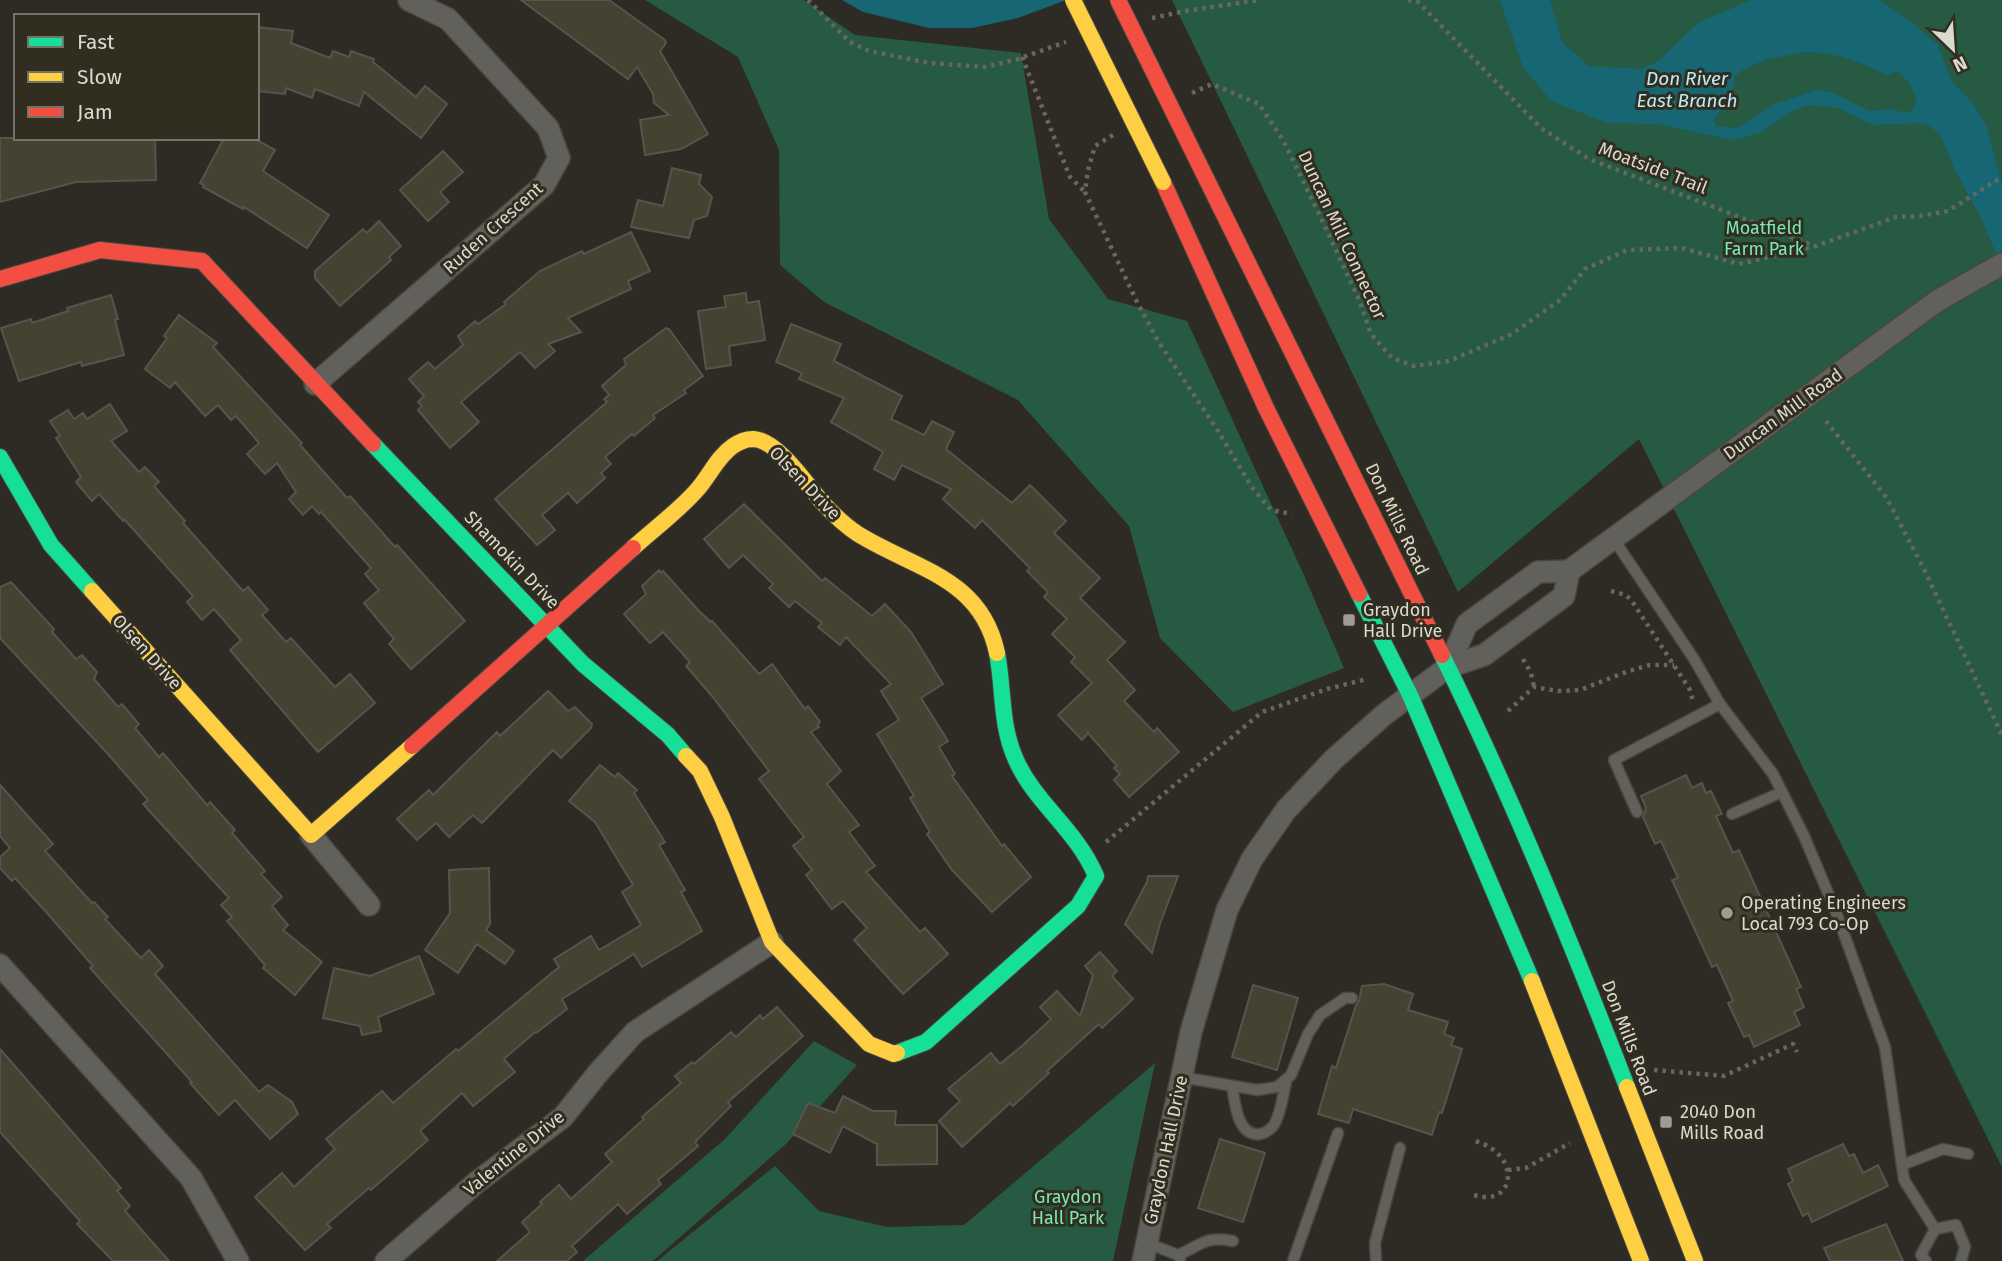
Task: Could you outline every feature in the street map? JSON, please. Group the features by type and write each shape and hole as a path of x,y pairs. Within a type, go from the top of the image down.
{"street":[{"name":"Ruden Crescent","path":"315,384 544,185 559,158 548,128 449,19 409,0"},
{"path":"1073,0 1163,183 1266,408 1410,695 1543,1006 1642,1261"},
{"name":"Don Mills Road","path":"1118,0 1466,704 1586,978 1695,1261"},
{"name":"Shamokin Drive","path":"0,279 100,250 202,261 315,384 583,664 668,735 700,771 722,817 772,942 869,1044 894,1054 926,1042 1078,905 1096,877 1089,856"},
{"name":"Duncan Mill Road","path":"1569,571 1937,301 2002,264"},
{"name":"Olsen Drive","path":"312,835 697,490 722,456 736,444 752,439 767,444 795,470 828,510 856,533 927,567 965,592 981,613 993,638 1001,672 1008,743 1024,778 1089,856"},
{"name":"Olsen Drive","path":"0,457 51,545 312,835 369,905"},
{"path":"1410,695 1448,667 1484,655 1564,596 1569,571 1538,572 1467,624 1448,667"},
{"name":"Graydon Hall Drive","path":"1145,1252 1191,1032 1227,911 1252,859 1286,810 1334,759 1410,695"},
{"name":"Valentine Drive","path":"386,1261 477,1182 563,1117 635,1032 772,942"},
{"path":"0,965 191,1178 237,1261"}],"lane":[{"path":"1613,538 1694,659 1720,704 1773,774 1804,836 1836,912 1885,1047 1904,1180 1935,1229"},
{"path":"1637,812 1614,760 1720,704"},
{"path":"1732,814 1782,792"},
{"path":"1232,1086 1240,1121 1246,1131 1256,1135 1267,1132 1274,1125 1286,1082 1292,1075 1308,1034 1320,1015 1345,998 1352,998"},
{"path":"1181,1077 1268,1090 1286,1082"},
{"path":"1293,1261 1338,1133"},
{"path":"1377,1261 1375,1243 1400,1148"},
{"path":"1902,1165 1944,1149 1968,1154"},
{"path":"1935,1229 1956,1225 1965,1247 1961,1261"},
{"path":"1926,1261 1921,1255 1935,1229"},
{"path":"1145,1252 1180,1258 1204,1241 1217,1238 1233,1241"}],"path":[{"path":"808,0 850,42 869,51 929,63 985,66 1068,41"},
{"path":"1149,18 1185,10 1260,0"},
{"name":"Moatside Trail","path":"1408,0 1418,2 1541,128 1589,159 1815,246"},
{"path":"1022,57 1070,177 1085,192 1158,341 1251,486 1271,510 1290,514 1318,512"},
{"name":"Duncan Mill Connector","path":"1190,94 1212,85 1259,104 1283,140 1310,195 1360,302 1371,334 1392,358 1414,366 1449,361 1512,334 1560,300 1585,269 1627,250 1682,248 1739,264 1815,246 1896,217 1948,211 2002,177"},
{"path":"1085,192 1095,146 1116,134"},
{"path":"1826,421 1886,498 1924,569 2002,736"},
{"path":"1611,591 1626,595 1632,601 1690,690 1694,706 1700,715"},
{"path":"1523,659 1531,673 1534,687"},
{"path":"1534,687 1558,691 1580,690 1626,671 1650,665 1674,664"},
{"path":"1089,856 1262,712 1367,678"},
{"path":"1508,711 1534,687"},
{"path":"1654,1070 1724,1076 1793,1044 1797,1052"},
{"path":"1508,1170 1526,1168 1577,1140"},
{"path":"1475,1142 1488,1145 1500,1154 1508,1170 1506,1186 1497,1195 1486,1199 1475,1195"}],"green space":[{"path":"645,0 804,0 855,35 1021,53 1049,219 1108,299 1187,321 1344,668 1233,712 1160,638 1129,526 1018,400 824,302 780,265 779,150 738,57"},
{"name":"Moatfield Farm Park","path":"1172,0 2002,0 2002,1167 1639,439 1458,592"},
{"path":"814,1041 857,1065 787,1143 653,1261 583,1261 725,1139"},
{"name":"Graydon Hall Park","path":"1155,1063 1113,1261 657,1261 775,1166 819,1211 887,1227 964,1225"}],"water":[{"path":"842,0 1066,0 1018,18 972,28 929,28 863,12"},
{"name":"Don River East Branch","path":"1500,0 1550,0 1562,42 1589,66 1642,69 1658,61 1698,23 1751,0 1880,0 1938,45 1951,80 1974,105 1986,125 2002,184 2002,267 1941,136 1930,126 1919,123 1872,125 1838,108 1809,105 1792,111 1760,133 1733,140 1657,124 1608,123 1551,101 1523,67","holes":["1806,52 1848,59 1887,75 1897,71 1909,83 1917,99 1913,110 1907,113 1890,109 1869,111 1831,92 1817,90 1774,104 1737,128 1716,126 1714,120 1731,97 1735,76 1751,66"]}],"building":[{"path":"521,0 609,0 665,40 666,43 660,51 708,134 681,149 645,155 640,120 669,115 654,103 653,94 637,67 628,79"},
{"path":"259,27 293,31 291,43 330,58 333,51 349,57 351,51 374,59 373,62 416,97 425,86 447,104 421,138 364,92 359,106 315,89 312,98 286,88 285,94 259,91"},
{"path":"0,138 155,140 156,180 76,182 0,202"},
{"path":"223,140 257,140 275,150 263,171 329,215 307,248 244,207 243,209 200,183"},
{"path":"443,151 463,172 440,192 449,202 428,221 400,190"},
{"path":"672,168 701,175 699,184 712,197 707,216 694,220 689,238 631,227 638,200 663,206"},
{"path":"379,221 401,246 389,257 391,260 340,306 315,278 315,271 363,229 367,233"},
{"path":"631,232 650,271 628,281 631,289 568,318 581,332 548,344 555,351 535,368 520,352 461,402 479,422 450,448 418,410 422,406 418,402 424,396 409,379 428,362 435,369 463,345 458,336 475,321 478,324 506,304 504,302 540,271"},
{"path":"746,293 747,303 759,301 765,340 729,346 731,365 706,369 698,311 726,307 724,296"},
{"path":"111,295 124,355 82,366 81,362 19,381 1,328 31,319 32,323 68,311 67,308"},
{"path":"179,315 217,343 213,347 302,443 300,445 347,498 350,496 465,621 411,669 389,644 394,639 364,603 379,590 365,574 371,568 321,512 319,514 312,506 303,515 289,499 296,492 277,463 265,474 247,454 259,443 236,416 231,420 218,405 205,416 175,382 170,388 145,369"},
{"path":"791,324 841,344 834,361 902,396 891,419 924,435 932,421 954,432 946,449 1012,503 1030,485 1066,521 1054,533 1100,578 1080,598 1125,642 1107,660 1135,690 1124,701 1154,732 1157,728 1179,752 1129,797 1114,780 1120,774 1114,768 1117,766 1088,733 1082,740 1058,715 1092,683 1071,662 1075,657 1052,634 1067,619 1044,597 1048,592 1027,571 1030,568 982,520 975,528 943,499 951,489 902,465 894,480 874,469 883,452 831,422 844,398 799,379 802,373 776,362"},
{"path":"666,328 703,376 684,390 686,393 653,415 655,418 634,436 632,434 605,457 611,464 601,473 605,478 577,503 568,493 542,515 555,530 537,545 495,499 607,402 604,399 609,395 602,386 626,365 624,359"},
{"path":"110,404 127,431 111,441 139,472 145,467 159,482 154,486 185,521 183,523 243,591 248,587 268,610 262,615 286,642 291,638 335,687 350,674 375,703 318,752 230,650 241,640 214,609 202,620 187,602 193,596 124,519 123,521 99,494 92,501 76,482 81,477 56,438 60,436 50,421 68,410 74,419 83,413 87,419"},
{"path":"744,504 822,581 825,578 872,616 885,604 911,632 943,684 921,698 948,741 939,747 955,774 952,776 1002,846 1004,844 1031,877 992,912 952,870 927,834 930,832 910,798 914,796 877,734 899,720 881,691 891,684 846,637 840,645 818,627 822,623 795,601 789,607 769,588 773,584 743,555 729,568 704,539"},
{"path":"659,570 712,621 759,674 772,664 805,709 808,706 820,722 817,725 819,727 811,732 841,771 827,784 859,825 849,832 875,866 866,872 920,932 925,928 948,954 903,994 854,940 867,928 843,901 832,909 806,875 812,870 793,846 804,837 759,779 769,771 686,666 690,662 663,632 650,643 624,614 646,594 642,586"},
{"path":"11,582 54,629 52,632 76,659 82,655 97,672 94,679 118,707 122,704 139,724 135,728 159,757 163,753 207,805 210,802 235,830 232,833 265,871 261,874 282,897 272,906 288,925 283,930 322,962 295,995 263,968 265,965 227,921 232,917 221,905 229,898 143,804 148,800 107,753 0,638 0,587"},
{"path":"548,691 568,711 575,707 592,724 591,728 561,758 553,750 482,823 473,815 449,837 436,823 417,840 397,819 429,790 433,795 497,732 500,736"},
{"path":"600,765 615,777 618,773 637,790 634,793 665,842 659,845 685,890 681,892 702,931 642,967 634,954 562,999 567,1009 504,1059 515,1072 473,1106 462,1093 420,1131 428,1140 327,1224 331,1228 305,1250 255,1197 282,1173 294,1187 335,1149 326,1139 382,1091 393,1103 559,967 554,959 591,936 599,950 641,925 622,892 633,885 595,822 569,801"},
{"name":"Operating Engineers Local 793 Co-Op","path":"1686,775 1692,788 1702,783 1706,793 1711,791 1722,814 1716,816 1733,853 1739,850 1801,987 1796,989 1804,1007 1794,1012 1800,1025 1754,1047 1749,1035 1744,1037 1728,1003 1733,1001 1717,965 1712,967 1672,880 1678,878 1661,841 1655,844 1643,817 1646,808 1641,796"},
{"path":"0,785 53,844 45,851 108,917 105,919 141,958 149,950 163,966 155,974 259,1092 268,1085 292,1102 298,1114 270,1139 235,1100 219,1115 90,968 93,966 47,913 15,878 12,881 0,868 0,857 10,848 0,836"},
{"path":"489,868 490,924 486,930 514,951 505,964 477,944 458,973 425,950 450,913 449,870"},
{"path":"1148,876 1178,876 1152,953 1125,924"},
{"path":"1100,952 1117,971 1112,976 1133,999 1102,1028 1099,1024 1013,1106 1010,1103 962,1147 939,1121 960,1101 948,1089 991,1053 1000,1064 1023,1045 1051,1019 1040,1007 1057,991 1080,1016 1093,975 1085,966"},
{"path":"419,956 434,994 378,1017 381,1031 362,1035 360,1026 323,1018 334,968 370,976"},
{"path":"1384,984 1413,994 1408,1010 1448,1022 1444,1034 1454,1038 1451,1045 1462,1049 1442,1113 1439,1112 1432,1135 1353,1109 1349,1123 1318,1114 1332,1066 1336,1068 1362,986"},
{"path":"1253,985 1298,998 1277,1070 1232,1057"},
{"path":"777,1007 803,1036 728,1102 731,1106 695,1142 698,1146 658,1180 661,1184 627,1214 618,1204 572,1246 577,1252 567,1261 497,1261 530,1232 522,1222 559,1185 571,1199 612,1162 605,1154 681,1083 675,1076 692,1062 694,1064 731,1032 736,1037 760,1015 763,1019"},
{"path":"0,1049 121,1188 117,1191 130,1206 125,1211 169,1261 113,1261 77,1224 80,1221 0,1132"},
{"path":"843,1096 873,1111 896,1111 895,1125 937,1125 937,1164 877,1165 877,1144 843,1126 830,1153 793,1134 808,1103 835,1113"},
{"path":"1220,1139 1265,1153 1243,1222 1198,1208"},
{"path":"1843,1144 1849,1156 1854,1154 1863,1173 1878,1165 1888,1186 1812,1222 1808,1213 1803,1216 1788,1184 1793,1181 1788,1169"},
{"path":"1886,1224 1903,1261 1830,1261 1824,1248"}],"traffic: fast":[{"path":"373,444 583,664 668,735 686,756"},
{"path":"0,457 51,545 92,591"},
{"path":"1359,594 1410,695 1532,981"},
{"path":"897,1053 926,1042 1078,906 1096,876 1078,844 1034,790 1016,760 1007,734 997,653"},
{"path":"1442,655 1539,869 1627,1087"}],"traffic: slow":[{"path":"1073,0 1163,182"},
{"path":"633,548 689,499 727,451 745,440 763,441 782,455 822,502 848,527 961,591 976,607 989,628 997,653"},
{"path":"92,591 311,835 412,746"},
{"path":"686,756 700,771 722,817 772,942 869,1044 897,1053"},
{"path":"1532,981 1641,1261"},
{"path":"1627,1087 1695,1261"}],"traffic: jam":[{"path":"1118,0 1199,164"},
{"path":"1199,164 1442,655"},
{"path":"1163,182 1266,408 1359,594"},
{"path":"0,279 100,250 202,261 373,444"},
{"path":"412,746 633,548"}],"place":[{"name":"Graydon Hall Drive","path":"1349,620"},
{"name":"Operating Engineers Local 793 Co-Op","path":"1727,913"},
{"name":"2040 Don Mills Road","path":"1666,1122"}]}
